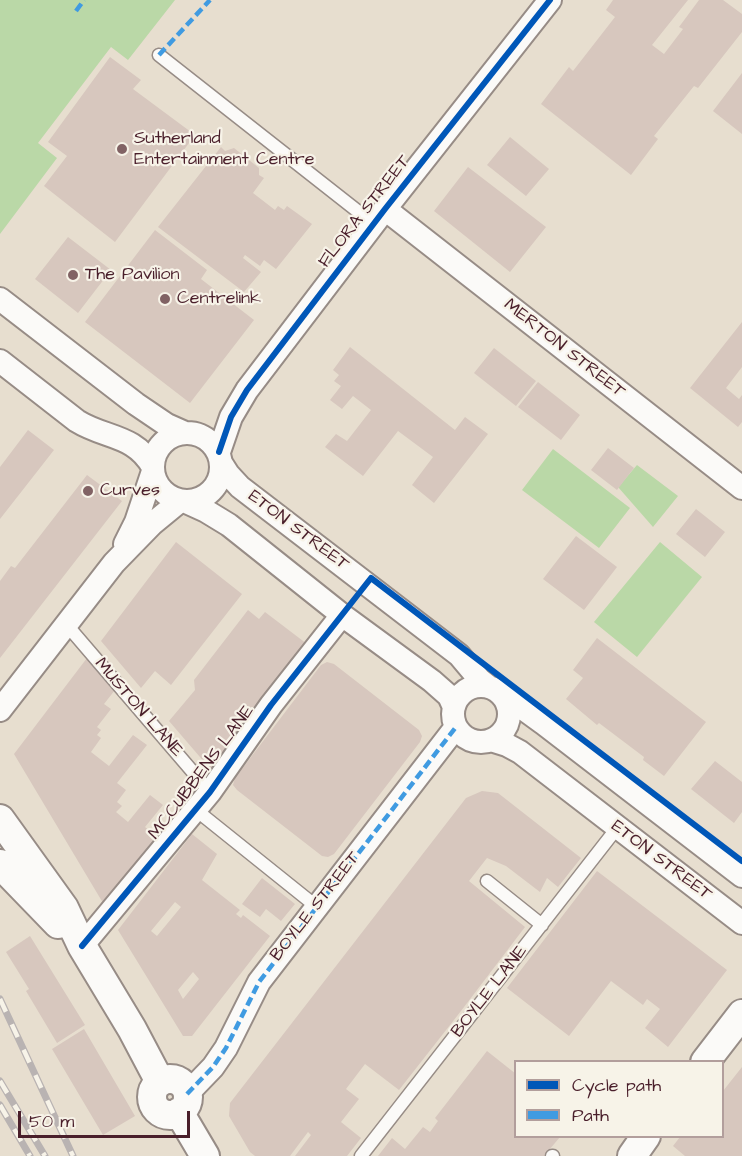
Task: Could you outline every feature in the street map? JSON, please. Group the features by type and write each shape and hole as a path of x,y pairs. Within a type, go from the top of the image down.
{"street":[{"name":"FLORA STREET","path":"220,458 231,417 247,390 550,0"},
{"name":"MERTON STREET","path":"380,217 742,488"},
{"path":"0,299 136,404 167,425 207,439 220,458 220,478 212,491 199,499 182,501 169,496 160,488 153,469 137,447 120,438 88,428 0,361"},
{"name":"FLORA STREET","path":"188,433 217,418 247,390"},
{"path":"114,563 136,522 153,469 155,454 172,436 188,433"},
{"name":"ETON STREET","path":"220,458 228,474 240,487 459,655 480,680 543,723 742,876"},
{"path":"0,710 114,563 152,524 182,501"},
{"name":"ETON STREET","path":"182,501 206,511 229,525 342,615 446,693 455,717"},
{"name":"MCCUBBENS LANE","path":"82,946 196,810 272,705 342,615"},
{"path":"0,702 19,684"},
{"path":"470,687 494,689 508,703 509,718 503,732 491,740 474,741 466,738 455,717 460,695 470,687"},
{"name":"BOYLE STREET","path":"183,1103 226,1048 254,989 317,907 455,717"},
{"name":"ETON STREET","path":"491,740 515,749 742,923"},
{"path":"0,819 64,908 82,946 132,1029 160,1082 152,1096 155,1107 164,1114 175,1114 183,1103"},
{"path":"0,864 49,916 82,946"},
{"path":"707,1060 742,1014"},
{"path":"183,1103 205,1156"},
{"path":"632,1156 645,1138"}],"lane":[{"name":"MERTON STREET","path":"159,55 380,217"},
{"name":"MUSTON LANE","path":"66,624 210,792"},
{"path":"196,810 317,907"},
{"name":"BOYLE LANE","path":"361,1156 617,828"},
{"path":"487,881 542,925"}],"green space":[{"path":"0,0 175,0 128,60 111,47 38,143 57,158 0,234"},
{"path":"553,449 630,508 599,548 522,490"},
{"path":"637,465 678,496 653,527 618,487"},
{"path":"660,542 702,577 637,657 594,622"}],"building":[{"path":"613,0 688,0 652,45 664,54 683,29 679,27 699,0 723,0 742,14 742,32 698,88 694,86 654,136 658,139 631,175 541,104 569,67 573,71 615,17 606,10"},
{"name":"Sutherland Entertainment Centre","path":"110,57 141,80 133,89 195,135 115,242 44,186 67,156 48,142"},
{"path":"742,73 742,134 713,111"},
{"path":"510,137 549,169 526,196 487,165"},
{"path":"221,147 225,151 234,148 259,168 259,175 264,178 253,193 275,210 278,206 284,210 287,206 312,224 276,269 264,260 260,266 245,255 243,258 261,272 244,292 158,227"},
{"path":"468,167 546,227 510,272 434,211"},
{"name":"Centrelink","path":"155,230 207,270 201,279 254,320 190,403 85,322"},
{"name":"The Pavilion","path":"68,237 111,270 78,313 35,279"},
{"path":"742,322 742,367 726,388 739,399 742,395 742,422 738,427 690,388"},
{"path":"350,347 455,430 465,417 488,434 434,503 412,485 433,457 398,431 363,476 325,447 336,434 347,441 371,410 353,396 342,409 330,400 341,386 334,381 339,375 333,370"},
{"path":"494,348 536,381 516,406 474,373"},
{"path":"538,382 580,415 561,440 518,407"},
{"path":"28,430 54,450 0,519 0,467"},
{"path":"608,448 634,468 617,490 591,470"},
{"path":"87,475 122,501 0,658 0,581 11,566 15,568"},
{"path":"696,509 725,532 705,557 676,534"},
{"path":"576,536 617,567 584,610 543,579"},
{"path":"176,542 242,594 171,685 155,671 141,688 101,641"},
{"path":"248,610 259,619 265,612 307,644 212,771 169,721 195,690 194,680"},
{"path":"597,638 706,722 664,776 643,760 644,757 599,723 597,725 566,699 583,678 573,670"},
{"path":"87,658 115,690 104,704 111,709 97,727 101,730 97,735 101,738 91,752 109,766 133,735 147,745 117,783 126,790 117,802 122,806 116,812 128,822 150,795 163,805 145,827 160,839 106,908 14,754"},
{"path":"327,662 334,664 419,730 422,736 420,742 334,854 328,857 322,856 233,785 235,778 321,665"},
{"path":"715,761 742,782 742,812 734,823 691,789"},
{"path":"482,791 498,793 581,858 558,887 547,878 540,892 506,866 487,858 469,881 525,927 461,1011 399,1090 365,1064 346,1089 359,1099 341,1122 361,1138 347,1156 295,1156 311,1135 308,1132 290,1156 255,1156 250,1152 229,1116 230,1103 466,798"},
{"path":"192,834 217,854 202,880 240,910 236,914 241,918 243,915 270,936 192,1036 183,1036 118,930","holes":["175,902 181,907 157,936 151,931","193,972 199,979 183,999 178,990"]},
{"path":"597,871 727,970 668,1047 645,1028 660,1009 647,999 643,1005 611,981 569,1036 507,988"},
{"path":"262,878 295,904 281,921 266,909 260,917 242,904"},
{"path":"30,936 85,1025 57,1043 26,991 29,989 6,952"},
{"path":"84,1029 135,1116 103,1135 52,1049"},
{"path":"487,1051 514,1072 514,1138 559,1138 544,1156 378,1156 392,1138 405,1149 423,1127 430,1132 438,1121 435,1118"},
{"path":"742,1067 742,1156 685,1156 673,1146 679,1138 724,1138 724,1090"}],"railway":[{"path":"0,999 73,1156"},
{"path":"0,1081 45,1156"},
{"path":"0,1105 30,1156"}],"marked path":[{"path":"76,11 84,0"},
{"path":"159,55 210,0"},
{"path":"187,1094 213,1067 226,1048 259,982 456,727"}],"cycle path":[{"path":"219,452 231,417 247,390 385,209 550,0"},
{"path":"82,946 210,792 271,705 371,578 742,861"}],"place":[{"name":"Sutherland Entertainment Centre","path":"122,149"},
{"name":"The Pavilion","path":"73,275"},
{"name":"Centrelink","path":"165,299"},
{"name":"Curves","path":"88,491"}]}
